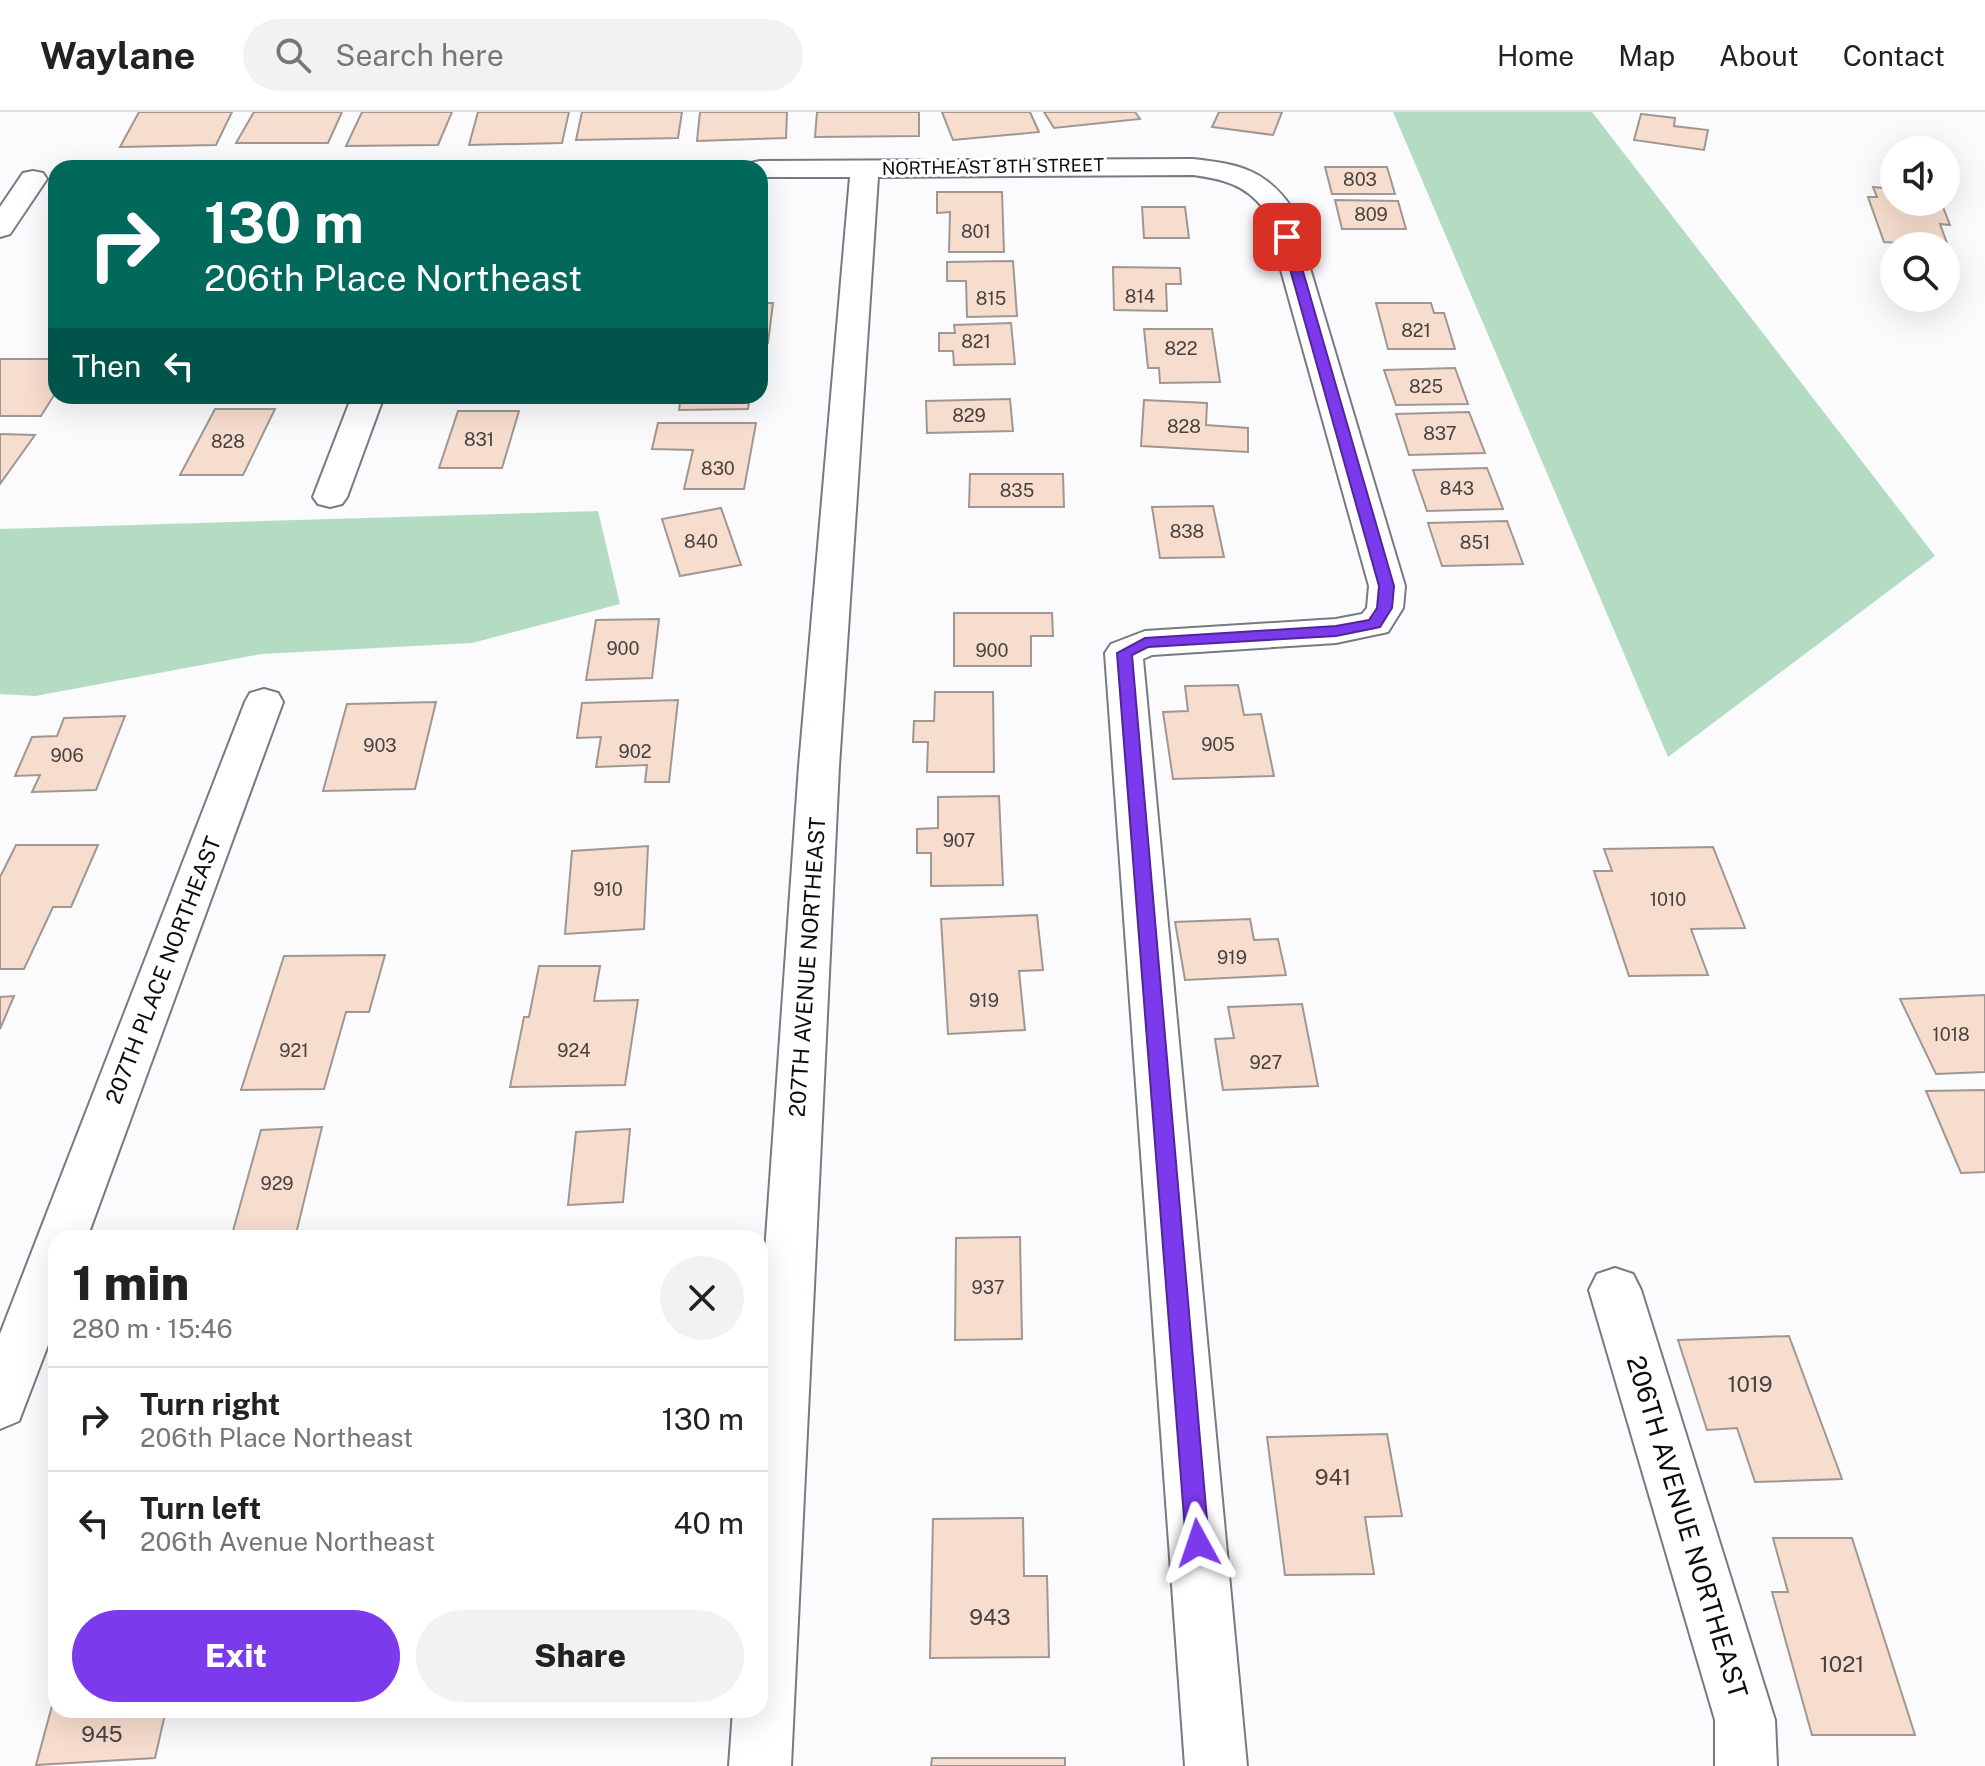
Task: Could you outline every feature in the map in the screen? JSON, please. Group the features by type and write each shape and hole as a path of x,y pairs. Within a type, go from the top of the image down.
{"street":[{"name":"NORTHEAST 8TH STREET","path":"768,169 1155,165 1226,171 1265,191 1278,208 1387,586 1385,608 1375,624 1336,631 1145,643 1124,653 1216,1766"},
{"name":"207TH AVENUE NORTHEAST","path":"768,1630 819,766 865,168"},
{"path":"0,180 44,179"},
{"path":"0,228 44,179"},
{"path":"330,497 365,404"},
{"name":"207TH PLACE NORTHEAST","path":"65,1230 264,702"},
{"path":"0,1404 48,1276"},
{"name":"206TH AVENUE NORTHEAST","path":"1615,1290 1745,1720 1746,1766"},
{"name":"207TH AVENUE NORTHEAST","path":"760,1766 763,1718"}],"green space":[{"path":"1393,112 1592,112 1935,556 1668,757"},
{"path":"598,511 620,604 472,643 261,654 35,696 0,694 0,529"}],"building":[{"path":"139,112 232,112 216,145 120,147"},
{"path":"254,112 342,112 328,143 236,143"},
{"path":"362,112 452,112 438,145 346,146"},
{"path":"478,112 569,112 562,143 469,145"},
{"path":"582,112 682,112 678,138 576,140"},
{"path":"700,112 787,112 786,138 697,141"},
{"path":"817,112 919,112 919,136 815,137"},
{"path":"942,112 1030,112 1039,132 953,140"},
{"path":"1044,112 1135,112 1140,119 1054,128"},
{"path":"1219,112 1282,112 1273,135 1212,127"},
{"path":"1641,114 1675,118 1674,126 1708,130 1704,150 1634,140"},
{"path":"1325,167 1387,167 1395,194 1332,194"},
{"path":"1873,187 1880,188 1880,216 1946,216 1950,225 1940,224 1943,232 1880,232 1868,197 1877,197"},
{"path":"937,192 1002,192 1004,252 949,252 950,212 937,213"},
{"path":"1335,200 1398,201 1406,229 1342,229"},
{"path":"1142,207 1185,207 1189,238 1144,238"},
{"path":"1013,261 1017,316 967,317 966,281 947,281 947,262"},
{"path":"1113,267 1180,268 1181,284 1166,284 1167,311 1114,310"},
{"path":"768,303 773,303 768,343"},
{"path":"1376,303 1431,303 1434,313 1444,313 1455,349 1388,349"},
{"path":"1011,323 1015,364 954,365 953,351 939,351 939,333 955,333 954,325"},
{"path":"1144,329 1212,329 1220,382 1160,383 1159,368 1148,368"},
{"path":"0,359 48,359 48,404 41,416 0,416"},
{"path":"1455,368 1468,404 1396,405 1384,370"},
{"path":"1010,399 1013,431 927,433 926,401"},
{"path":"1144,400 1207,403 1206,425 1248,428 1248,452 1141,446"},
{"path":"680,404 749,404 748,409 679,410"},
{"path":"215,409 275,409 243,475 180,475"},
{"path":"458,411 519,411 502,468 439,468"},
{"path":"1469,412 1485,453 1409,455 1396,414"},
{"path":"658,423 756,423 744,489 684,489 693,450 652,449"},
{"path":"0,434 35,435 0,484"},
{"path":"1487,468 1503,509 1427,511 1413,470"},
{"path":"970,474 1063,474 1064,507 969,507"},
{"path":"1213,506 1224,557 1160,558 1152,507"},
{"path":"721,508 741,565 680,576 662,519"},
{"path":"1507,521 1523,564 1442,566 1428,523"},
{"path":"954,613 1052,613 1053,636 1031,636 1031,666 954,666"},
{"path":"659,619 652,678 586,680 596,620"},
{"path":"1238,685 1244,715 1261,714 1274,776 1173,779 1163,712 1188,711 1185,686"},
{"path":"935,692 993,692 994,772 927,772 928,742 913,742 914,721 934,721"},
{"path":"678,700 669,782 645,782 647,765 596,767 601,737 577,738 582,703"},
{"path":"436,702 415,789 323,791 347,704"},
{"path":"125,716 96,790 32,792 40,775 15,776 32,737 57,736 64,718"},
{"path":"999,796 1003,885 931,886 931,853 917,853 917,829 938,828 938,797"},
{"path":"16,845 98,845 71,907 53,907 24,969 0,969 0,877"},
{"path":"648,846 644,929 565,934 572,851"},
{"path":"1713,847 1745,928 1691,929 1708,975 1629,976 1594,871 1612,871 1604,849"},
{"path":"1037,915 1043,970 1019,971 1025,1030 948,1034 941,919"},
{"path":"1250,919 1254,940 1278,939 1286,975 1185,980 1175,922"},
{"path":"385,955 369,1012 346,1012 324,1089 241,1090 284,956"},
{"path":"539,966 600,966 594,1001 638,1000 625,1085 510,1087 524,1017 529,1017"},
{"path":"1985,995 1985,1072 1936,1074 1900,999"},
{"path":"14,996 0,1029 0,997"},
{"path":"1302,1004 1318,1086 1223,1090 1215,1039 1234,1038 1228,1007"},
{"path":"1985,1090 1985,1172 1961,1173 1926,1091"},
{"path":"322,1127 297,1230 233,1230 261,1130"},
{"path":"630,1129 623,1202 568,1205 576,1132"},
{"path":"1020,1237 1022,1339 955,1340 956,1238"},
{"path":"1789,1336 1842,1479 1755,1482 1737,1428 1707,1430 1678,1340"},
{"path":"1387,1434 1402,1516 1365,1517 1374,1574 1285,1575 1267,1437"},
{"path":"1023,1518 1024,1576 1047,1576 1049,1657 930,1658 933,1519"},
{"path":"1773,1538 1852,1538 1915,1735 1812,1735 1772,1592 1788,1592"},
{"path":"49,1718 164,1718 155,1758 36,1765"},
{"path":"932,1758 1065,1758 1065,1766 931,1766"}],"route":[{"path":"1198,1543 1124,653 1145,643 1336,631 1375,624 1385,608 1387,586 1287,237"}]}
